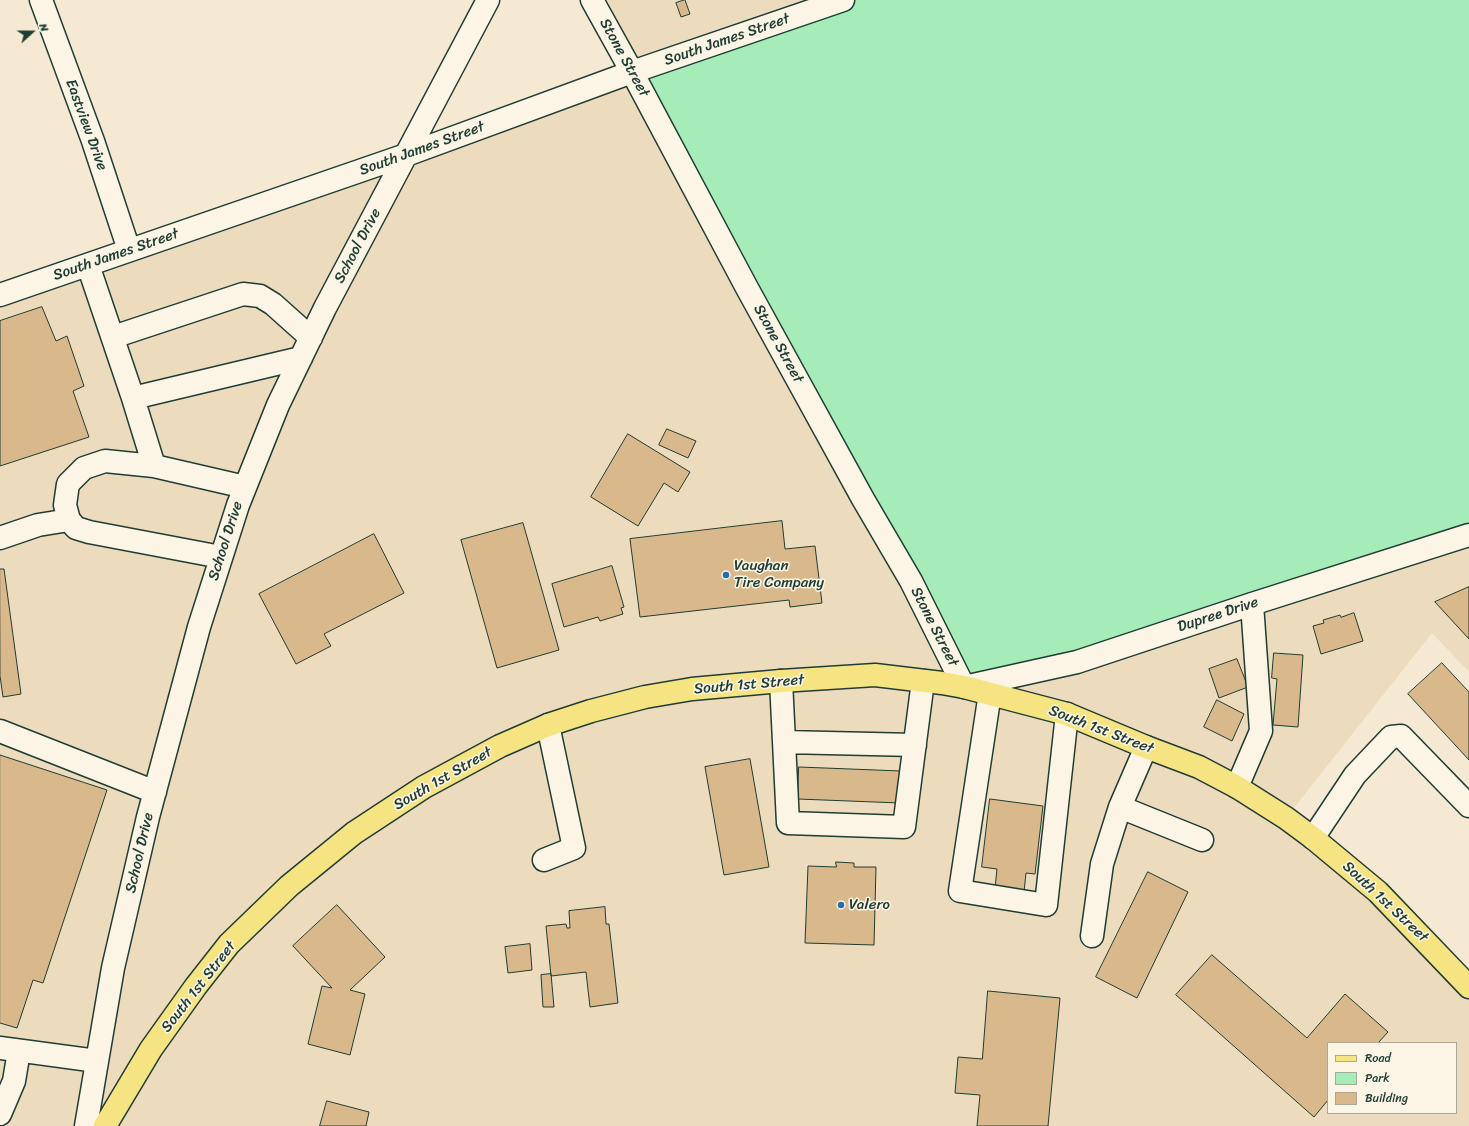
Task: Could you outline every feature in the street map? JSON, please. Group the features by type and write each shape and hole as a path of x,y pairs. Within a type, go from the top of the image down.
{"main road":[{"name":"South 1st Street","path":"105,1126 151,1049 196,986 230,944 289,886 354,833 424,787 500,746 548,725 591,711 644,697 692,689 875,675 923,680 964,687 1067,714 1199,767 1237,787 1313,838 1378,892 1469,987"}],"street":[{"name":"Eastview Drive","path":"41,0 93,141 129,250"},
{"name":"School Drive","path":"86,1126 113,968 155,792 199,626 238,506 278,405 301,358 488,0"},
{"name":"Stone Street","path":"592,0 863,499 912,581 964,687"},
{"name":"South James Street","path":"0,295 406,155 820,4 843,0"},
{"path":"88,264 154,466"},
{"path":"113,337 243,294 260,296 273,304 311,338"},
{"path":"133,398 301,358"},
{"path":"221,557 89,532 76,528 69,520 65,505 68,484 84,468 105,461 154,466 245,487"},
{"path":"0,538 38,525 69,520"},
{"name":"Dupree Drive","path":"964,687 1077,662 1252,604 1469,535"},
{"path":"1237,787 1261,731 1252,604"},
{"path":"781,681 788,823 904,827 923,680"},
{"path":"990,693 960,891 1046,905 1067,714"},
{"path":"544,860 574,848 548,725"},
{"path":"0,729 155,792"},
{"path":"1313,838 1355,775 1391,737 1402,736 1469,806"},
{"path":"784,742 914,745"},
{"path":"1092,936 1102,864 1120,807 1146,747"},
{"path":"1120,807 1202,840"},
{"path":"0,1114 14,1081 10,1049 97,1062"}],"shaded area":[{"path":"592,0 843,0 1469,535 1469,672 1432,633 1286,818 1469,987 1469,1126 0,1126 0,295 632,72"}],"green space":[{"path":"843,0 1469,0 1469,535 964,687 632,72"}],"building":[{"path":"685,0 690,14 681,17 676,3"},
{"path":"42,307 56,341 67,336 84,386 73,391 89,437 0,466 0,321"},
{"path":"667,429 696,441 688,458 659,445"},
{"path":"628,434 690,472 678,492 664,483 638,526 591,497"},
{"name":"Vaughan Tire Company","path":"782,521 785,549 815,546 822,603 790,607 789,600 640,617 630,539"},
{"path":"523,523 559,650 497,668 461,540"},
{"path":"374,534 404,593 324,634 331,646 296,664 259,594"},
{"path":"612,566 624,607 621,608 623,614 600,621 598,617 564,627 552,584"},
{"path":"0,569 4,569 21,694 3,697 0,676"},
{"path":"1469,587 1469,639 1435,602"},
{"path":"1354,613 1363,641 1321,654 1313,626 1324,623 1323,620"},
{"path":"1274,653 1303,655 1298,727 1273,725 1277,679 1272,678"},
{"path":"1237,659 1248,687 1219,698 1209,669"},
{"path":"1442,663 1469,692 1469,760 1408,694"},
{"path":"1217,700 1244,714 1232,741 1204,727"},
{"path":"0,755 107,790 43,983 33,980 17,1028 0,1023"},
{"path":"750,759 769,867 724,875 705,767"},
{"path":"799,767 901,771 900,803 798,799"},
{"path":"990,799 1043,806 1035,874 1026,873 1024,892 995,888 997,869 982,867"},
{"name":"Valero","path":"836,862 854,863 854,867 876,867 874,945 805,943 808,866 836,867"},
{"path":"1148,872 1188,892 1137,998 1096,977"},
{"path":"337,905 385,957 350,990 365,994 350,1055 308,1044 322,986 332,988 293,946"},
{"path":"605,907 606,924 609,924 618,1003 590,1007 586,972 551,976 546,926 566,924 567,928 570,928 569,911"},
{"path":"530,944 532,970 508,973 505,947"},
{"path":"1212,955 1307,1038 1345,994 1388,1032 1379,1042 1327,1042 1327,1101 1314,1117 1176,995"},
{"path":"551,974 554,1007 543,1007 541,975"},
{"path":"988,991 1060,998 1048,1126 977,1126 980,1095 955,1093 958,1057 982,1059"},
{"path":"327,1101 369,1112 366,1126 320,1126"}],"place":[{"name":"Vaughan Tire Company","path":"726,575"},
{"name":"Valero","path":"841,905"}]}
